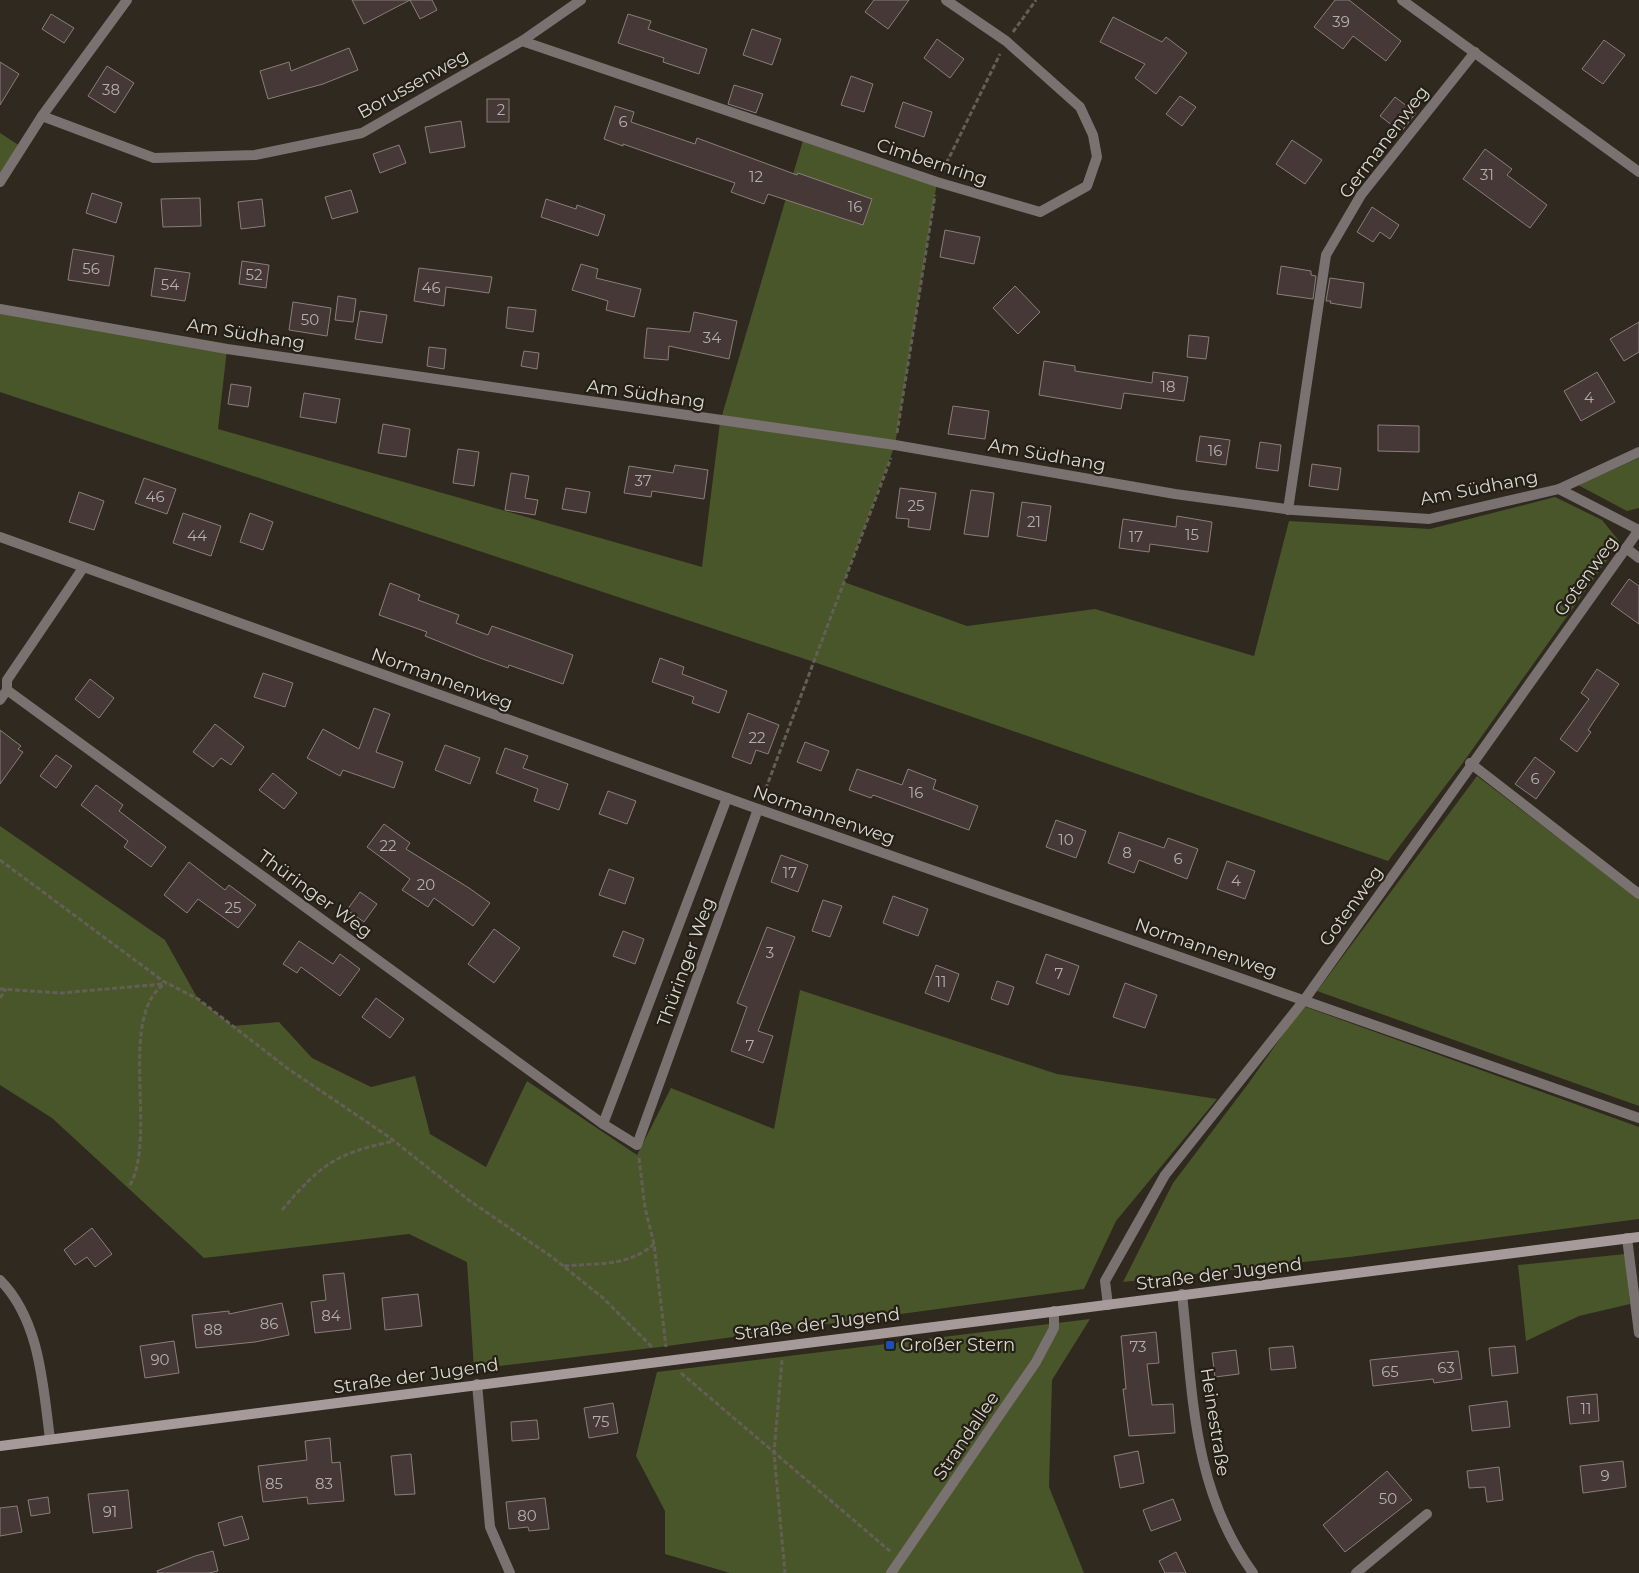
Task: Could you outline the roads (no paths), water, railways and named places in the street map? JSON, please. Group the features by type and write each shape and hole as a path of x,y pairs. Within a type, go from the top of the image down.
{"street":[{"path":"0,182 42,116 127,0"},
{"name":"Borussenweg","path":"42,116 154,158 255,155 362,133 522,41 581,0"},
{"name":"Cimbernring","path":"522,41 937,182 1040,212 1087,186 1097,157 1093,135 1080,107 1006,41 946,0"},
{"path":"1402,0 1639,172"},
{"name":"Germanenweg","path":"1288,510 1326,255 1361,195 1475,52"},
{"name":"Am Südhang","path":"0,309 227,349 895,446 1175,494 1288,510 1429,518 1559,488 1639,452"},
{"path":"1559,488 1639,530"},
{"name":"Gotenweg","path":"1108,1305 1106,1281 1165,1175 1304,999 1470,763 1639,530"},
{"name":"Normannenweg","path":"0,537 726,798 1639,1118"},
{"path":"1626,548 1639,558"},
{"path":"0,700 7,690 7,680 83,568"},
{"name":"Thüringer Weg","path":"7,690 603,1124 637,1145 758,809"},
{"path":"1470,763 1639,894"},
{"name":"Thüringer Weg","path":"603,1124 726,798"},
{"name":"Straße der Jugend","path":"0,1446 665,1359 1639,1237"},
{"path":"1627,1238 1639,1333"},
{"path":"0,1280 10,1290 34,1343 50,1439"},
{"name":"Heinestraße","path":"1182,1294 1197,1432 1203,1466 1211,1495 1223,1524 1241,1557 1253,1573"},
{"name":"Strandallee","path":"891,1573 1036,1362 1054,1328 1054,1311"},
{"path":"478,1384 490,1527 510,1573"},
{"path":"1356,1573 1427,1514"}],"place":[{"name":"Großer Stern","path":"890,1345"}]}
